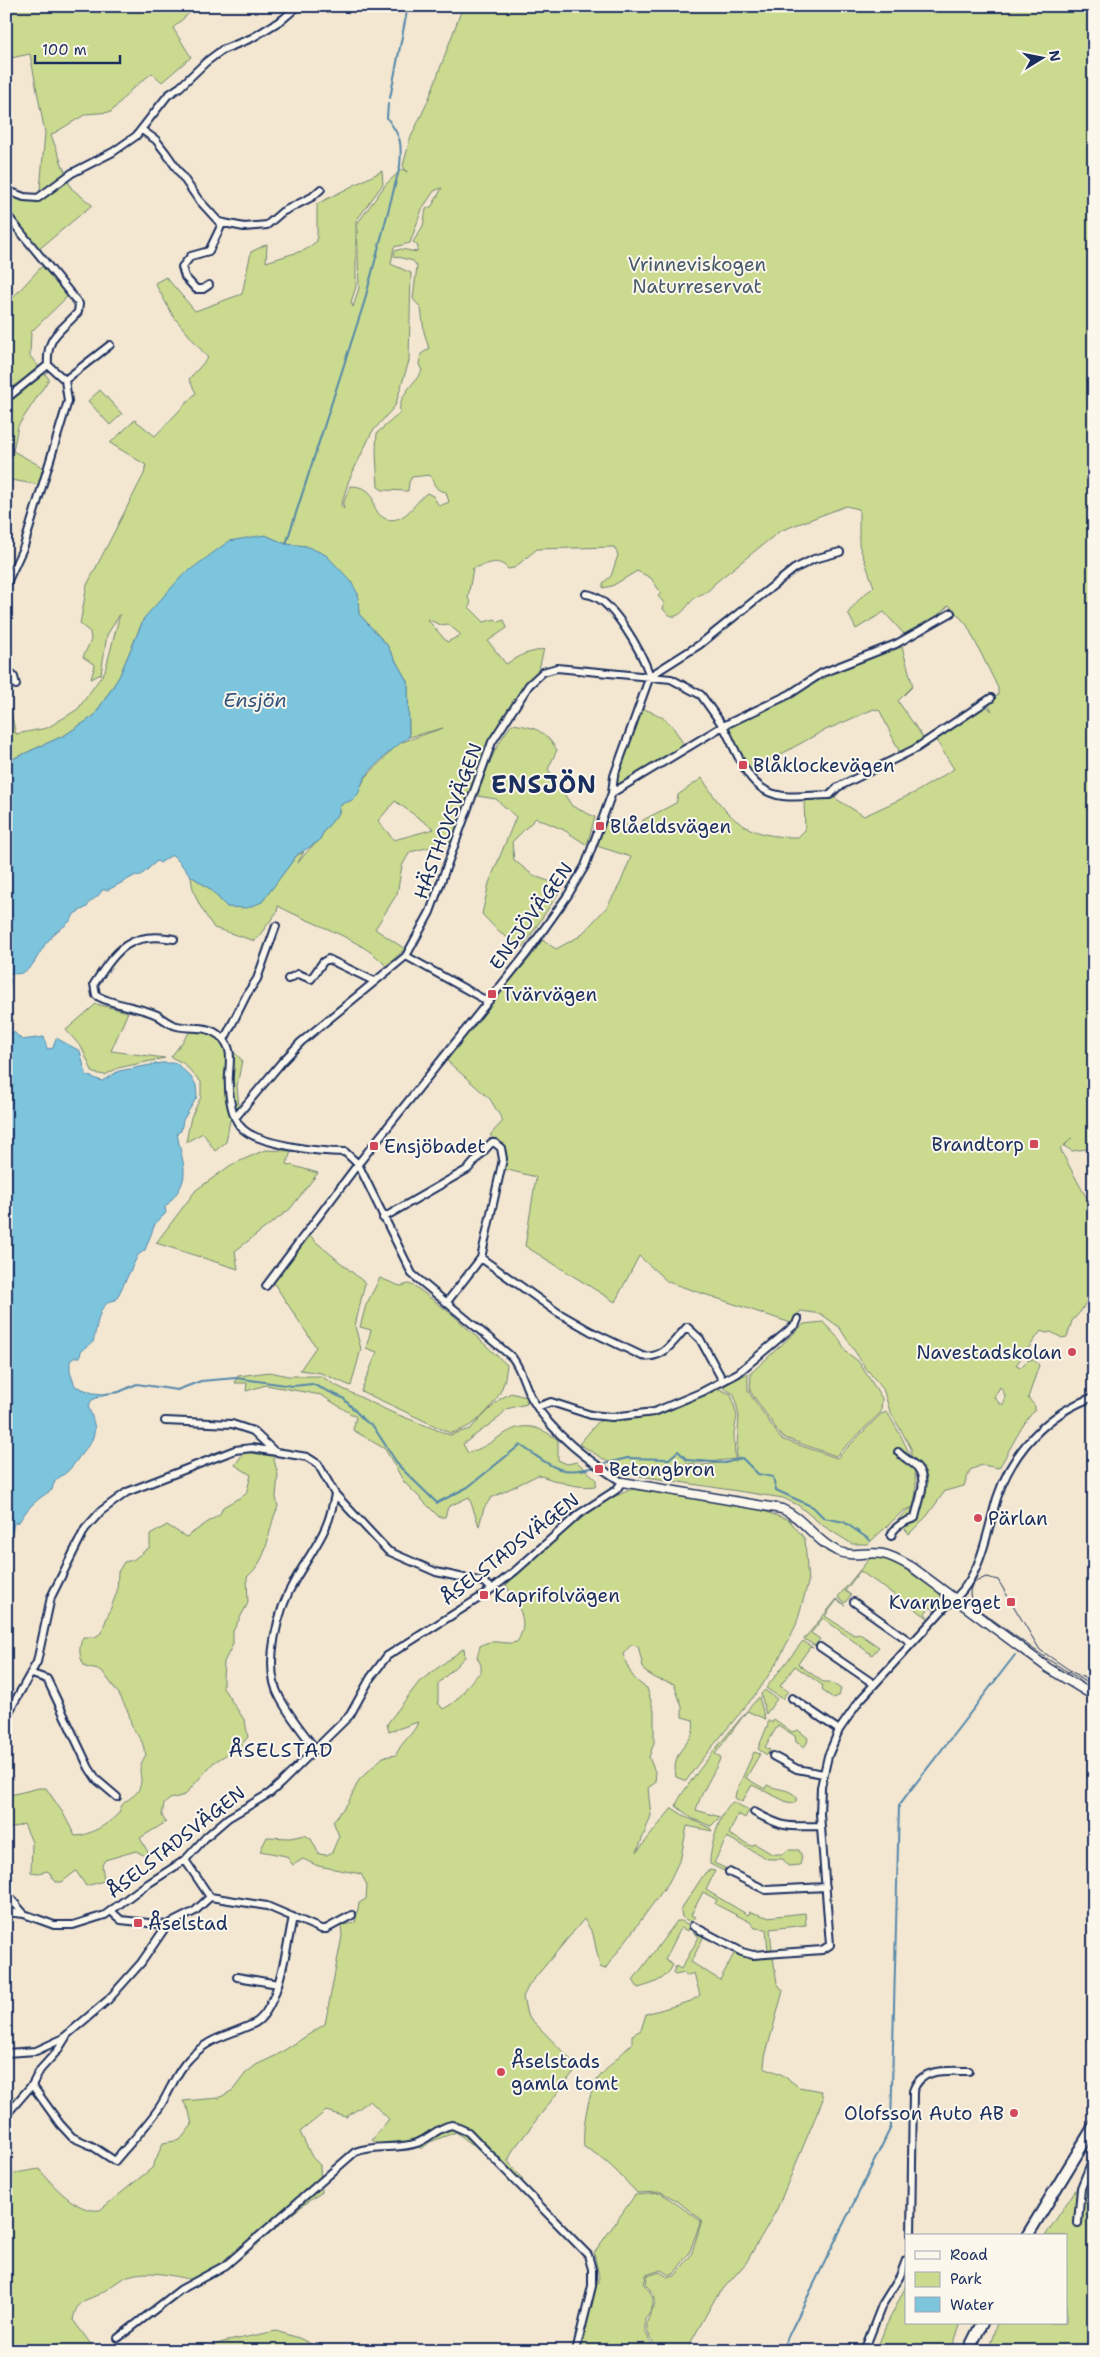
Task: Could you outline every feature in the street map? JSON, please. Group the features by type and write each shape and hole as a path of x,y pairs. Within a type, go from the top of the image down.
{"highway":[{"path":"1028,2234 1094,2126"},
{"path":"1034,2234 1094,2136"},
{"path":"962,2351 976,2324"},
{"path":"968,2351 982,2324"}],"street":[{"path":"6,190 24,197 38,198 72,173 123,146 142,130 168,95 180,87 206,62 222,50 252,38 283,19 298,6"},
{"path":"142,130 156,140 180,170 209,214 222,224 244,227 267,226 282,212 312,197 321,189"},
{"path":"6,214 79,304 78,312 52,338 48,346 48,365 65,380 68,401 24,546 6,585"},
{"path":"209,285 203,289 196,289 186,277 182,267 192,256 209,251 222,224"},
{"path":"65,380 110,344"},
{"path":"6,400 48,365"},
{"path":"612,793 614,776 650,676 699,646 794,569 814,559 840,552"},
{"path":"586,594 598,596 612,611 635,642 650,676"},
{"path":"612,793 723,726 790,694 822,673 896,644 951,613"},
{"path":"6,667 14,677 16,685"},
{"name":"HÄSTHOVSVÄGEN","path":"236,1118 281,1063 301,1042 406,956 430,912 492,742 529,686 543,672 557,668 671,679 692,688 706,701 723,726"},
{"path":"723,726 747,773 764,792 784,797 830,795 838,786 914,749 991,698"},
{"name":"ENSJÖVÄGEN","path":"266,1286 358,1164 430,1076 526,953 579,879 612,793"},
{"path":"224,1040 247,994 257,979 276,926"},
{"path":"174,940 151,936 134,940 113,958 94,984 96,996 156,1014 177,1026 206,1028 224,1040 232,1058 229,1074 230,1094 240,1127 253,1134 309,1151 344,1152 358,1164 412,1274 512,1357 518,1365 537,1407 575,1450 599,1469 622,1482 782,1509 792,1513 826,1545 837,1551 860,1556 882,1554 890,1556 912,1567 1048,1668 1094,1696"},
{"path":"406,956 487,1001"},
{"path":"288,979 298,974 311,979 322,962 328,960 374,981"},
{"path":"383,1218 468,1169 488,1145 495,1143 501,1148 503,1159 481,1258 447,1302"},
{"path":"481,1258 557,1312 590,1331 642,1356 649,1357 664,1352 687,1327 700,1340 723,1381"},
{"path":"537,1407 551,1402 591,1415 623,1417 643,1414 687,1399 746,1367 796,1324 798,1319"},
{"path":"693,1926 735,1948 753,1955 822,1950 828,1947 831,1942 820,1826 820,1802 823,1774 839,1730 855,1706 874,1684 946,1606 955,1600 977,1565 1003,1482 1018,1455 1033,1437 1054,1418 1065,1410 1094,1398"},
{"path":"165,1422 232,1424 253,1431 274,1451"},
{"path":"6,1717 32,1674 40,1650 50,1597 85,1529 101,1511 127,1492 222,1453 245,1448 307,1457 318,1464 335,1494 388,1551 436,1572 484,1582 492,1588"},
{"path":"890,1536 892,1531 904,1521 915,1518 923,1483 916,1466 898,1452"},
{"name":"ÅSELSTADSVÄGEN","path":"6,1893 24,1914 42,1922 63,1926 73,1925 112,1912 140,1889 185,1860 228,1818 270,1793 350,1715 371,1677 387,1656 474,1602 579,1514 616,1490 622,1482"},
{"path":"315,1748 279,1697 275,1686 273,1656 276,1632 285,1601 328,1523 335,1494"},
{"path":"854,1602 912,1643"},
{"path":"820,1647 874,1684"},
{"path":"32,1674 47,1679 89,1768 97,1780 116,1797"},
{"path":"792,1698 839,1730"},
{"path":"773,1756 797,1769 823,1774"},
{"path":"754,1812 778,1825 788,1827 820,1826"},
{"path":"185,1860 210,1897 256,1903 317,1928 326,1929 352,1915"},
{"path":"729,1872 766,1890 826,1887"},
{"path":"7,2051 36,2051 56,2043 66,2036 108,2000 141,1963 168,1925 195,1911 210,1897"},
{"path":"6,1912 24,1914"},
{"path":"112,1912 121,1920 168,1925"},
{"path":"32,2085 60,2124 72,2137 92,2146 115,2161 146,2127 161,2106 184,2064 209,2041 257,2022 272,2002 293,1918"},
{"path":"237,1976 278,1984"},
{"path":"6,2115 32,2085 40,2070 58,2050 66,2036"},
{"path":"911,2234 913,2091 919,2080 927,2074 969,2071"},
{"path":"118,2338 180,2290 226,2265 355,2152 372,2147 416,2143 441,2128 452,2125 468,2132 588,2255 592,2269 592,2286 576,2351"},
{"path":"1078,2223 1081,2188 1094,2156"},
{"path":"864,2351 882,2305 905,2262"}],"green space":[{"path":"6,6 197,6 173,28 191,57 162,82 152,73 132,89 111,112 86,114 51,135 71,188 92,205 38,250 11,212 8,195 39,201 45,133 30,54 6,59"},
{"name":"Vrinneviskogen Naturreservat","path":"463,6 1094,6 1094,1148 1072,1151 1064,1146 1072,1138 1060,1149 1086,1197 1094,1202 1094,1289 1081,1311 1072,1321 1067,1337 1062,1338 1051,1332 1041,1331 1016,1365 1021,1367 1027,1361 1033,1359 1039,1365 1028,1398 1035,1406 1035,1411 1022,1428 999,1468 982,1465 970,1470 964,1486 945,1491 927,1516 909,1534 898,1520 904,1513 915,1507 919,1493 918,1473 911,1458 911,1448 890,1411 883,1389 865,1367 839,1327 821,1314 801,1311 794,1317 794,1324 668,1282 639,1256 615,1302 525,1246 536,1177 504,1169 504,1148 490,1135 503,1121 490,1099 446,1060 487,1007 530,958 542,940 556,949 580,936 607,907 620,884 631,857 597,846 607,820 640,829 643,820 676,803 678,795 702,778 721,805 741,824 765,834 798,837 805,830 804,801 833,797 864,816 916,792 954,769 936,740 986,706 992,711 988,704 998,695 998,688 967,625 949,605 934,619 904,634 884,612 856,629 848,613 861,597 874,587 859,545 859,509 846,506 780,531 715,583 709,590 692,600 681,613 673,616 663,609 664,603 658,596 661,593 651,578 637,571 612,586 603,588 603,583 611,576 618,555 614,547 537,549 514,568 508,569 496,562 473,568 468,598 471,602 469,607 484,622 495,619 498,622 504,620 507,628 488,641 506,664 524,654 544,649 538,673 510,707 489,742 451,842 410,852 402,866 397,894 375,929 405,949 386,966 376,956 350,940 278,906 277,912 255,941 214,928 193,890 191,876 210,889 227,907 262,902 297,855 304,852 297,864 311,847 319,841 324,831 339,813 340,807 355,798 365,778 399,743 443,728 409,737 408,683 387,645 359,614 358,594 306,546 286,544 265,535 144,618 119,677 94,716 65,735 6,762 6,692 16,734 47,728 78,709 105,671 120,614 107,635 101,674 91,679 95,665 83,657 91,640 90,632 80,624 87,585 144,474 146,465 110,443 135,420 155,436 196,393 189,379 208,358 173,316 155,283 166,277 195,311 242,294 251,252 267,244 266,262 305,250 317,241 317,204 382,171 383,184 356,221 356,287 351,302 353,307 359,288 357,224 386,184 402,169 407,172 403,166 410,139 428,101","holes":["442,188 432,206 426,209 423,226 413,242 418,246 417,252 401,249 395,251 394,256 413,261 417,266 413,299 421,308 424,332 429,349 421,354 419,364 422,371 404,396 401,402 400,413 377,433 376,460 378,487 383,490 408,491 409,482 412,477 430,475 437,488 446,492 449,502 439,506 433,496 427,493 405,515 391,520 379,514 371,494 367,490 356,486 350,486 343,504 344,509 341,505 349,480 372,432 395,406 409,361 411,273 391,264 394,247 410,243 422,209 434,191","427,619 441,625 448,624 461,635 447,642","395,801 434,829 394,840 378,821","1000,1387 1005,1395 1004,1404 1000,1404 994,1397"]},
{"path":"42,266 68,296 31,332 30,356 49,379 18,426 13,451 44,468 39,485 6,479 6,305"},
{"path":"100,390 122,414 110,425 88,401"},
{"path":"902,647 913,686 898,701 924,739 900,753 880,711 874,709 821,732 751,771 728,728 835,673"},
{"path":"641,708 658,715 668,722 676,731 685,747 619,785 615,781"},
{"path":"512,724 533,728 548,738 557,750 548,769 572,806 595,817 587,845 564,830 536,818 512,842 514,860 534,876 563,886 523,947 500,933 482,914 489,883 516,817 496,799 477,796 492,758"},
{"path":"96,1004 128,1012 111,1051 165,1058 118,1068 105,1075 93,1073 82,1048 66,1030"},
{"path":"192,1029 215,1034 242,1060 237,1086 239,1107 230,1120 226,1142 215,1151 203,1133 186,1142 191,1117 201,1097 201,1082 183,1063 171,1057"},
{"path":"265,1150 291,1151 287,1164 318,1173 290,1209 235,1251 238,1269 156,1243 196,1190 231,1165"},
{"path":"309,1234 365,1283 355,1326 361,1349 351,1386 321,1373 300,1370 316,1347 273,1282"},
{"path":"380,1278 400,1286 409,1284 416,1287 453,1315 507,1365 503,1385 494,1403 481,1417 466,1428 450,1433 361,1391 377,1352 366,1348 371,1330 360,1327 366,1305"},
{"path":"823,1322 840,1340 846,1352 858,1361 882,1398 881,1412 836,1456 782,1437 750,1391 751,1373 804,1324"},
{"path":"270,1372 288,1376 321,1376 335,1385 391,1412 450,1435 470,1429 500,1399 511,1393 526,1397 527,1404 506,1409 500,1417 463,1444 468,1453 481,1448 511,1430 520,1427 531,1427 543,1431 558,1440 558,1460 567,1464 577,1462 596,1479 596,1486 574,1485 538,1475 491,1498 484,1508 479,1526 469,1497 448,1507 445,1517 439,1517 404,1482 385,1449 353,1430 356,1417 321,1395 266,1385 246,1391 247,1383 235,1383 238,1376"},
{"path":"748,1373 748,1391 781,1439 837,1458 881,1414 887,1412 906,1446 914,1469 916,1481 913,1507 903,1511 868,1544 852,1544 822,1525 798,1505 783,1498 627,1474 736,1461 739,1416 734,1394 722,1387"},
{"path":"719,1389 731,1394 737,1416 734,1433 735,1459 623,1471 579,1444 599,1421 657,1416"},
{"path":"244,1452 273,1456 278,1475 276,1497 278,1507 264,1552 255,1569 247,1577 248,1603 233,1631 233,1644 224,1662 223,1688 245,1721 248,1737 240,1746 213,1763 185,1795 170,1799 164,1804 162,1816 166,1822 140,1838 149,1854 147,1857 136,1851 105,1860 102,1865 104,1881 86,1886 76,1871 62,1882 56,1882 48,1871 31,1872 32,1842 24,1824 6,1830 6,1796 46,1788 63,1813 75,1836 80,1836 103,1826 113,1819 118,1814 122,1805 134,1796 141,1785 140,1770 146,1755 142,1742 131,1725 129,1714 119,1694 102,1671 85,1667 81,1660 80,1645 83,1637 95,1637 101,1633 117,1592 118,1572 124,1562 133,1560 150,1547 150,1535 167,1525 186,1537 220,1514 223,1507 246,1494 251,1475 235,1465"},
{"path":"632,1489 755,1508 789,1520 805,1539 808,1583 796,1625 779,1659 759,1690 686,1781 676,1777 675,1766 680,1751 692,1735 693,1720 682,1717 682,1707 674,1684 657,1679 644,1671 638,1646 631,1645 623,1654 631,1674 647,1688 654,1711 654,1743 649,1757 655,1772 656,1782 648,1788 651,1816 637,1852 672,1808 710,1828 712,1831 687,1826 681,1857 669,1882 605,1969 600,1967 593,1934 584,1919 529,1985 523,1997 527,2015 571,2060 576,2069 513,2150 508,2161 523,2180 517,2187 487,2156 456,2132 430,2142 421,2149 416,2143 381,2146 372,2140 389,2119 370,2101 346,2117 326,2111 300,2132 312,2157 320,2165 321,2193 228,2267 194,2287 194,2280 161,2274 136,2274 124,2278 101,2293 82,2302 77,2307 73,2320 96,2351 6,2351 6,2177 9,2174 39,2169 58,2190 74,2203 91,2210 100,2210 152,2168 163,2143 180,2140 192,2125 189,2111 183,2101 219,2098 233,2090 245,2074 256,2065 277,2055 325,2024 342,1936 341,1925 355,1923 359,1903 366,1899 367,1885 361,1874 318,1866 303,1859 293,1865 286,1856 260,1851 267,1837 290,1838 305,1835 311,1839 319,1854 327,1855 332,1852 339,1836 333,1821 348,1803 359,1780 383,1757 396,1755 416,1726 418,1722 389,1732 387,1724 419,1682 464,1648 465,1657 438,1684 438,1703 443,1709 456,1701 471,1681 481,1672 481,1665 477,1657 480,1646 489,1642 517,1642 521,1634 523,1620 521,1613 506,1585 577,1519 611,1498"},
{"path":"879,1557 894,1562 940,1593 942,1602 935,1611 930,1607 925,1613 928,1618 860,1571 845,1591 851,1595 845,1603 838,1597 869,1559"},
{"path":"837,1599 845,1605 837,1600 825,1616 854,1635 860,1634 879,1647 872,1655 823,1618 811,1633 820,1639 815,1646 804,1639"},
{"path":"803,1641 813,1648 810,1647 798,1664 823,1682 830,1682 841,1689 839,1696 833,1698 823,1691 822,1685 795,1666 780,1686 788,1691 782,1699 766,1688"},
{"path":"765,1690 777,1699 766,1714 761,1694"},
{"path":"759,1697 765,1719 747,1711"},
{"path":"747,1711 715,1754 721,1757 698,1803 696,1810 720,1817 711,1826 693,1819 676,1806 679,1798 713,1752"},
{"path":"774,1719 792,1732 798,1730 808,1738 804,1747 796,1742 795,1736 778,1725 765,1747 770,1750 767,1755 758,1749 768,1720 772,1723"},
{"path":"754,1752 760,1754 746,1778 765,1789 767,1785 791,1792 797,1798 795,1803 787,1802 752,1785 742,1802 735,1798"},
{"path":"733,1802 749,1810 745,1818 738,1814 729,1834 751,1846 755,1844 772,1854 783,1854 788,1850 799,1850 802,1857 800,1865 788,1866 783,1859 768,1859 727,1837 714,1863 725,1868 724,1871 710,1864 711,1849 720,1821 724,1812"},
{"path":"710,1870 715,1871 706,1890 748,1915 750,1912 767,1917 805,1913 806,1925 770,1929 772,1950 768,1950 766,1929 755,1928 750,1922 715,1904 717,1900 703,1892 691,1915 695,1917 690,1922 682,1917 681,1911 705,1873"},
{"path":"677,1921 682,1921 689,1925 688,1931 681,1928 665,1960 673,1965 663,1978 638,1988 633,1980"},
{"path":"693,1933 704,1936 691,1962 720,1980 735,1952 752,1958 773,1957 777,1983 783,1991 764,2067 781,2074 799,2087 821,2091 823,2099 777,2209 746,2263 716,2297 686,2351 652,2351 655,2347 647,2329 647,2322 654,2307 655,2298 646,2285 647,2276 660,2272 668,2277 675,2276 691,2255 702,2220 676,2200 661,2192 637,2193 619,2173 592,2151 584,2147 584,2130 589,2099 596,2081 632,2044 632,2035 641,2030 646,2014 691,2001 700,1995 694,1973 686,1976 685,1973 675,1975 673,1973 676,1966 681,1969 699,1937"},
{"path":"1094,2162 1094,2351 988,2351 997,2324 1068,2324 1068,2234 1046,2234"},
{"path":"661,2193 701,2221 689,2253 674,2274 669,2275 661,2270 646,2275 644,2285 651,2293 653,2306 645,2319 645,2331 652,2345 648,2351 580,2351 599,2277 594,2253 635,2195"},
{"path":"905,2288 905,2324 961,2324 951,2351 876,2351"},
{"path":"276,2331 311,2344 308,2351 201,2351 223,2342"}],"water":[{"name":"Ensjön","path":"265,535 286,544 306,546 326,555 350,580 358,594 359,614 387,645 408,683 409,737 371,770 364,778 356,797 340,806 339,813 324,831 319,841 297,855 262,902 247,908 227,907 210,889 191,876 174,856 170,856 160,863 157,861 140,876 136,875 108,890 102,890 87,907 74,914 67,924 55,933 34,963 25,972 8,973 11,981 7,995 10,1010 7,1027 9,1033 14,1032 22,1040 44,1037 47,1049 53,1048 56,1038 80,1051 86,1075 102,1081 119,1071 161,1063 176,1063 191,1077 196,1085 197,1097 183,1120 181,1131 177,1133 184,1172 180,1188 165,1207 166,1213 155,1224 145,1250 138,1255 116,1300 105,1305 102,1310 97,1322 93,1342 81,1351 80,1357 75,1357 70,1361 70,1372 75,1386 93,1393 105,1394 92,1400 88,1406 94,1425 92,1440 70,1469 56,1481 52,1490 33,1504 19,1522 14,1523 12,1533 6,1540 6,762 65,735 94,716 119,677 144,618 182,576 229,541"}],"waterway":[{"path":"390,98 408,6"},
{"path":"286,544 364,303 400,166 400,140 387,118 388,104"},
{"path":"105,1394 119,1392 137,1384 177,1390 201,1381 236,1378 293,1386 312,1384 343,1398 365,1421 373,1426 399,1466 437,1503 468,1487 520,1445 547,1463 562,1470 571,1471 595,1467"},
{"path":"600,1465 627,1458 669,1459 678,1451 687,1460 725,1463 742,1458 758,1474 773,1477 776,1490 813,1507 824,1518 844,1522 870,1540"},
{"path":"781,2351 891,2127 899,1805 1015,1655"}],"tram line":[{"path":"1094,1682 1074,1673 1040,1650 998,1580 986,1577 973,1583 970,1591 971,1598 979,1610 1049,1660 1094,1686"}],"place":[{"name":"Blåklockevägen","path":"743,765"},
{"name":"Blåeldsvägen","path":"600,826"},
{"name":"Tvärvägen","path":"492,994"},
{"name":"Brandtorp","path":"1034,1144"},
{"name":"Ensjöbadet","path":"374,1146"},
{"name":"Navestadskolan","path":"1072,1352"},
{"name":"Betongbron","path":"599,1469"},
{"name":"Pärlan","path":"978,1518"},
{"name":"Kaprifolvägen","path":"484,1595"},
{"name":"Kvarnberget","path":"1011,1602"},
{"name":"Åselstad","path":"138,1923"},
{"name":"Åselstads gamla tomt","path":"501,2072"},
{"name":"Olofsson Auto AB","path":"1014,2113"}],"district":[{"name":"ENSJÖN","path":"544,785"},
{"name":"ÅSELSTAD","path":"281,1750"}]}
